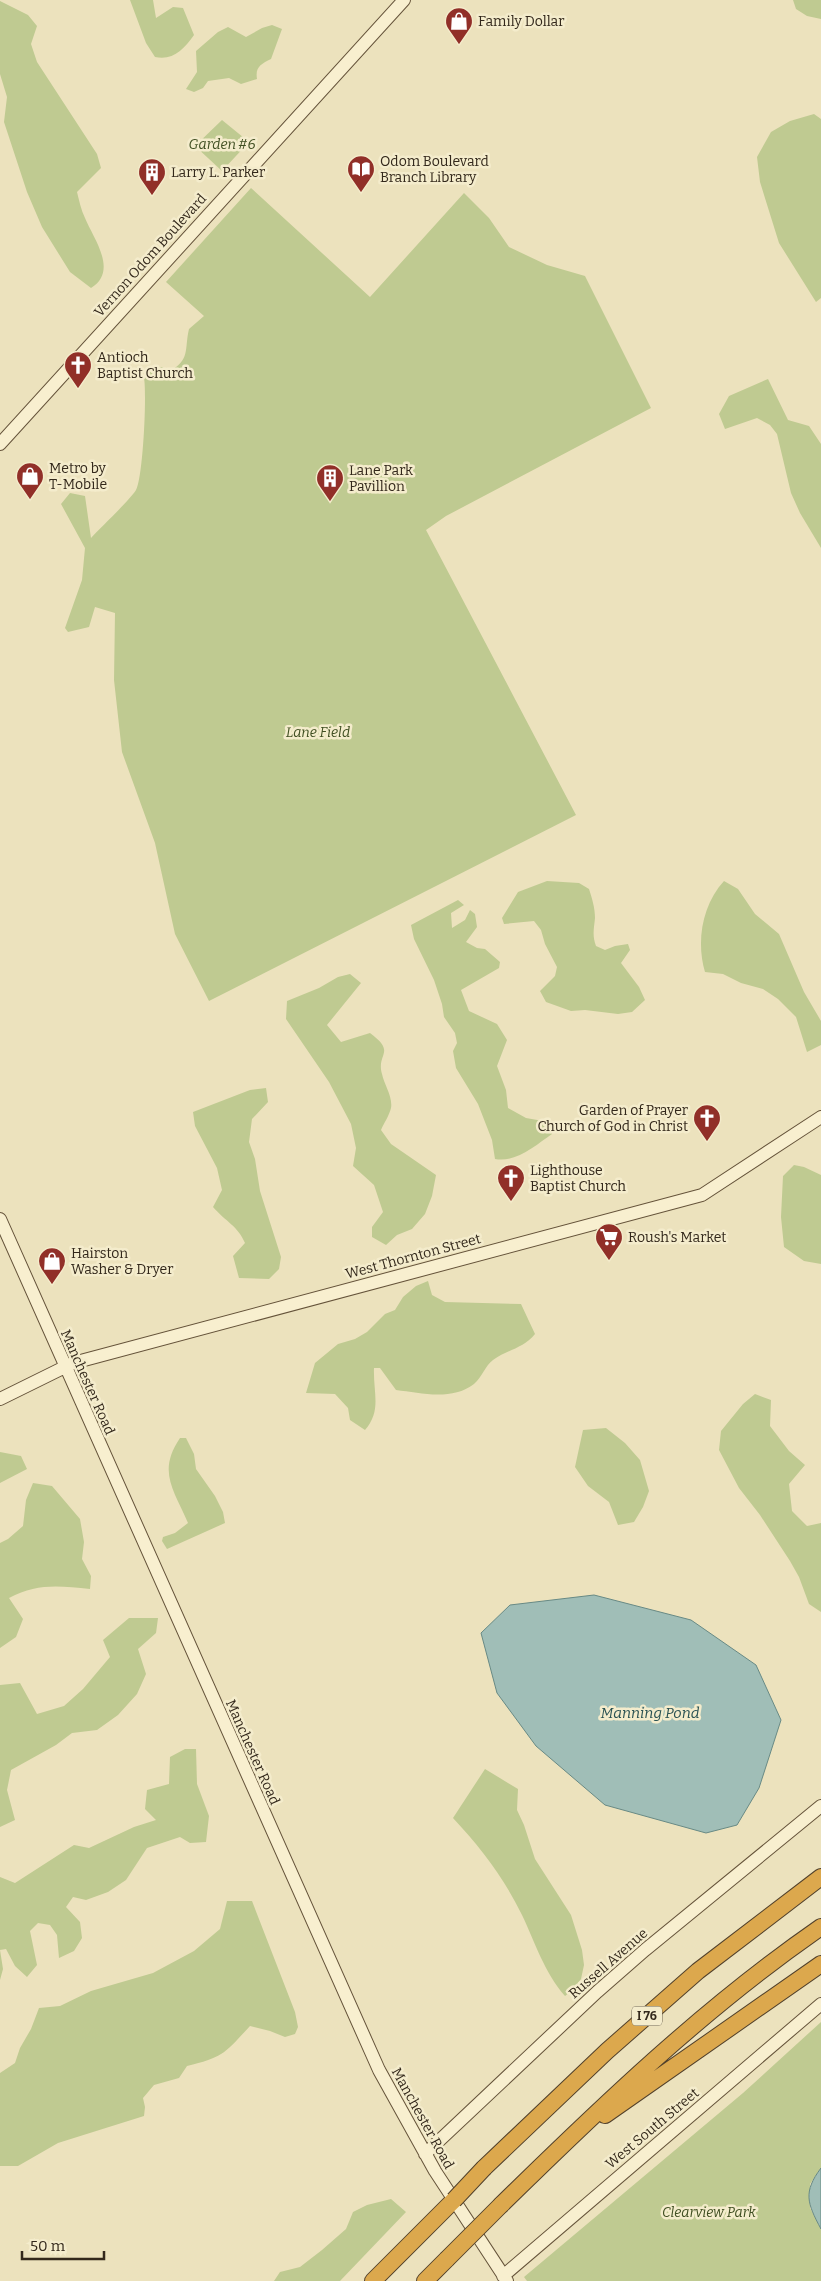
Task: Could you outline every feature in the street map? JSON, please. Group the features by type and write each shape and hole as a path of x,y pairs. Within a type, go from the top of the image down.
{"highway":[{"name":"I 76","path":"373,2281 484,2168 607,2051 698,1971 821,1877"},
{"name":"I 76","path":"425,2281 561,2147 664,2050 752,1978 821,1927"},
{"path":"561,2147 821,1964"}],"main road":[{"name":"Vernon Odom Boulevard","path":"0,444 404,0"},
{"name":"West Thornton Street","path":"0,1399 65,1366 702,1195 821,1117"},
{"name":"Manchester Road","path":"0,1219 375,2062 425,2154 505,2278"},
{"name":"Russell Avenue","path":"425,2154 597,1992 645,1950 821,1806"},
{"name":"West South Street","path":"505,2278 821,2004"}],"green space":[{"path":"130,0 153,0 156,18 173,7 183,8 194,35 178,53 167,57 155,57 146,43"},
{"path":"793,0 821,0 821,19 807,16 796,9"},
{"path":"0,1 28,15 37,26 31,44 37,62 97,154 101,168 77,192 82,212 98,244 104,264 103,273 99,281 91,288 70,272 42,227 27,192 4,122 7,97 0,74"},
{"path":"272,25 282,29 271,59 262,64 258,69 257,79 241,84 229,78 208,81 203,88 194,92 186,89 197,72 196,51 218,32 228,27 246,37"},
{"path":"814,114 821,119 821,298 816,302 779,243 760,182 757,157 771,132 790,121"},
{"name":"Garden #6","path":"222,120 249,142 222,171 195,146"},
{"name":"Lane Field","path":"251,188 370,297 464,193 489,218 509,247 547,265 585,276 651,408 446,516 426,530 576,815 209,1001 175,934 155,843 122,752 114,680 115,613 95,607 89,627 68,632 65,628 82,580 85,548 61,504 70,493 85,496 91,538 136,490 141,469 144,435 144,378 148,373 162,367 169,372 181,363 184,358 189,329 204,316 166,282"},
{"path":"768,379 788,420 809,426 821,444 821,548 800,513 791,493 777,434 770,425 757,418 725,429 719,414 729,396"},
{"path":"547,881 579,883 589,889 595,918 594,935 596,946 605,950 628,944 630,950 621,963 639,987 645,1000 632,1012 618,1014 585,1010 571,1011 546,1002 540,991 555,976 557,967 545,944 541,930 534,921 504,924 502,918 518,892"},
{"path":"724,881 738,889 755,914 779,934 804,992 821,1021 821,1045 807,1052 796,1017 778,999 763,989 741,983 723,974 705,972 701,949 703,924 710,901"},
{"path":"458,900 464,905 451,913 452,928 465,920 470,910 475,914 477,927 466,942 477,948 485,949 500,962 499,968 461,990 469,1011 497,1024 507,1040 497,1066 506,1090 508,1108 526,1118 543,1121 551,1128 552,1134 532,1148 518,1156 503,1160 495,1159 492,1140 478,1104 456,1068 453,1051 457,1043 455,1033 444,1017 434,980 414,939 411,925"},
{"path":"350,974 361,983 327,1025 341,1042 370,1033 382,1045 384,1053 381,1067 390,1095 391,1108 381,1130 391,1144 436,1175 432,1196 425,1214 412,1229 397,1235 386,1245 372,1237 372,1227 383,1212 374,1185 353,1166 356,1148 351,1124 329,1082 286,1019 287,1001 319,988 338,977"},
{"path":"266,1088 268,1102 252,1119 249,1142 255,1159 260,1191 281,1257 279,1269 269,1279 239,1278 233,1256 245,1243 235,1228 213,1207 222,1190 217,1168 195,1126 193,1112 250,1090"},
{"path":"794,1165 804,1167 821,1175 821,1264 804,1261 784,1247 781,1217 783,1176"},
{"path":"428,1281 432,1295 445,1302 521,1304 535,1334 526,1343 493,1360 474,1384 456,1393 426,1394 396,1390 380,1368 374,1368 375,1408 370,1423 365,1430 350,1420 348,1408 335,1394 306,1393 315,1363 338,1344 355,1339 367,1332 385,1314 395,1310 403,1297 416,1286"},
{"path":"755,1394 771,1400 770,1426 789,1451 805,1465 789,1484 792,1511 807,1526 821,1523 821,1612 809,1604 799,1577 790,1561 760,1515 739,1488 719,1450 721,1431 743,1404"},
{"path":"606,1428 625,1443 640,1460 649,1491 643,1507 634,1522 618,1525 609,1502 588,1486 575,1467 583,1430"},
{"path":"180,1438 186,1438 194,1454 196,1469 215,1496 223,1512 225,1523 167,1549 162,1541 163,1537 175,1533 188,1523 173,1491 169,1471 173,1450"},
{"path":"0,1452 21,1456 27,1469 0,1483"},
{"path":"33,1483 52,1486 80,1519 84,1542 82,1559 91,1576 90,1589 39,1588 19,1593 9,1598 23,1619 16,1637 0,1648 0,1543 8,1539 23,1526 26,1500"},
{"path":"129,1618 158,1618 156,1633 138,1649 146,1674 137,1694 118,1715 97,1730 72,1733 56,1745 11,1770 7,1790 15,1820 0,1827 0,1685 20,1683 37,1714 64,1706 83,1689 110,1657 103,1640"},
{"path":"185,1749 196,1749 197,1784 209,1816 206,1842 190,1843 180,1837 147,1848 126,1880 108,1892 86,1900 73,1897 66,1907 80,1922 82,1938 74,1951 59,1958 57,1935 50,1925 38,1923 30,1931 37,1965 27,1977 15,1966 6,1949 0,1950 0,1877 15,1883 74,1845 89,1848 134,1827 156,1820 145,1809 147,1790 169,1784 170,1757"},
{"path":"485,1769 518,1789 517,1810 535,1859 571,1915 582,1950 584,1965 581,1979 574,1989 565,1996 551,1977 508,1888 482,1852 453,1818"},
{"path":"227,1901 252,1901 295,2012 298,2027 295,2034 285,2037 250,2026 229,2048 217,2057 187,2066 179,2078 154,2085 143,2098 144,2116 58,2143 18,2166 0,2166 0,2073 15,2063 39,2008 60,2006 91,1991 153,1973 194,1951 220,1929"},
{"path":"0,1950 3,1969 0,1980"},
{"name":"Clearview Park","path":"821,2022 821,2168 810,2184 810,2208 821,2229 821,2281 527,2281 524,2277 743,2093"},
{"path":"391,2199 406,2212 340,2281 274,2281 280,2272 300,2267 322,2250 346,2229 353,2212 367,2205"}],"water":[{"name":"Manning Pond","path":"594,1595 691,1620 756,1665 781,1720 759,1788 737,1825 706,1833 605,1805 536,1746 497,1693 481,1633 510,1605"},
{"path":"821,2168 821,2229 810,2205 809,2191 815,2176"}],"place":[{"name":"Family Dollar","path":"459,45"},
{"name":"Odom Boulevard Branch Library","path":"361,193"},
{"name":"Larry L. Parker","path":"152,196"},
{"name":"Antioch Baptist Church","path":"78,389"},
{"name":"Metro by T-Mobile","path":"30,500"},
{"name":"Lane Park Pavillion","path":"330,502"},
{"name":"Garden of Prayer Church of God in Christ","path":"707,1142"},
{"name":"Lighthouse Baptist Church","path":"511,1202"},
{"name":"Roush's Market","path":"609,1261"},
{"name":"Hairston Washer & Dryer","path":"52,1285"}]}
